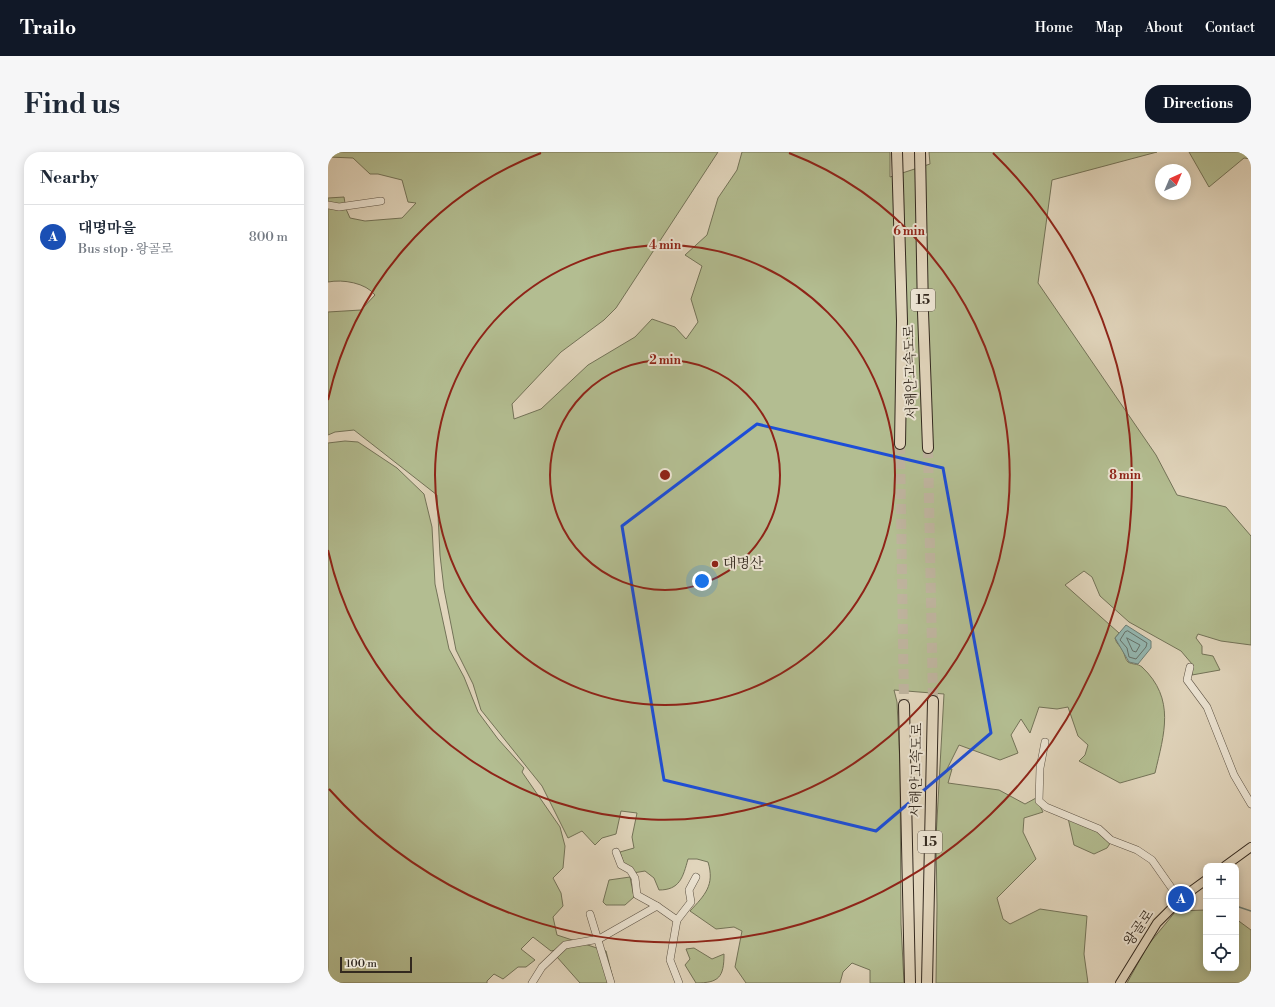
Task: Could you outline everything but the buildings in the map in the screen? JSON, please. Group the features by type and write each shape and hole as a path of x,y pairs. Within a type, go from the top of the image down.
{"highway":[{"name":"서해안고속도로","path":"897,152 902,320 900,444"},
{"name":"서해안고속도로","path":"920,152 923,312 928,448"},
{"name":"서해안고속도로","path":"927,983 933,701"},
{"name":"서해안고속도로","path":"904,705 910,983"}],"main road":[{"path":"1229,863 1251,847"},
{"name":"왕골로","path":"1120,983 1157,923 1180,900 1203,882"}],"street":[{"path":"328,205 339,207 381,201"},
{"path":"1190,667 1187,680 1207,707 1234,775 1251,804"},
{"path":"1045,742 1040,768 1039,800 1046,807 1099,829 1111,840 1137,850 1152,860 1180,900"},
{"path":"616,852 622,865 630,870 635,878 637,895 657,906 677,920"},
{"path":"679,983 670,960 677,920 691,902 689,890 696,877"},
{"path":"532,983 542,967 565,945 599,939 657,906"},
{"path":"590,914 599,939 611,983"}],"highlighted area":[{"path":"757,424 943,468 991,733 876,831 664,780 622,526"}],"green space":[{"path":"328,152 718,152 616,308 604,320 561,352 512,404 514,419 541,409 588,365 635,337 652,319 675,327 686,339 698,322 691,299 702,266 685,255 707,235 718,198 737,170 742,152 890,152 890,177 930,164 929,152 1157,152 1052,180 1038,283 1156,455 1177,495 1226,507 1251,536 1251,645 1221,641 1198,634 1196,638 1202,646 1202,654 1213,656 1220,670 1192,675 1192,664 1181,651 1129,622 1100,596 1092,577 1084,571 1065,585 1119,633 1115,638 1127,661 1142,667 1153,679 1160,692 1165,717 1162,744 1155,773 1120,783 1079,761 1085,755 1088,745 1078,736 1068,707 1057,709 1039,707 1030,733 1021,719 1011,735 1018,753 1000,760 959,745 947,769 952,769 948,783 999,790 1025,804 1036,798 1043,812 1024,818 1023,832 1036,859 997,898 1003,919 1010,924 1040,909 1087,916 1084,954 1088,983 936,983 936,838 944,694 894,690 897,702 900,765 901,924 904,983 870,983 870,970 852,963 843,972 840,983 746,983 735,967 742,931 734,927 716,929 690,911 704,895 707,889 710,877 708,862 697,859 688,859 680,881 672,888 666,889 659,890 654,878 645,871 633,873 624,864 620,852 634,848 632,837 637,813 621,811 616,834 602,838 595,845 582,831 568,838 542,786 481,710 473,684 456,650 444,589 440,555 437,495 354,430 335,432 328,435 328,312 361,310 375,295 366,287 354,283 340,281 328,282 328,198 344,197 346,209 350,218 365,221 402,218 416,203 408,202 402,180 378,174 370,174 353,158 328,157"},
{"path":"1189,152 1251,152 1251,159 1244,158 1209,187"},
{"path":"345,441 358,442 397,468 424,494 432,527 435,584 449,649 464,677 478,712 498,739 524,768 522,772 560,827 565,846 563,868 553,878 561,893 563,906 553,917 557,935 606,951 614,983 580,983 557,957 556,950 551,951 533,937 521,949 535,960 526,967 518,967 503,979 494,974 487,981 487,983 328,983 328,443"},
{"path":"1068,818 1094,829 1111,842 1107,848 1094,854 1074,845"},
{"path":"630,877 634,897 625,905 606,905 603,902 609,880"},
{"path":"1203,910 1203,971 1239,971 1239,921 1251,930 1251,983 1127,983 1148,945 1176,911"},
{"path":"694,948 712,959 724,954 723,968 719,977 710,982 696,983 685,965 690,959 686,949"}],"water":[{"path":"1126,625 1151,641 1151,648 1138,664 1129,662 1115,638"}],"waterway":[{"path":"1239,907 1251,911"}],"tunnel":[{"path":"900,444 904,705"},
{"path":"928,448 933,701"}],"place":[{"name":"대명산","path":"715,564"},
{"name":"대명마을","path":"1181,899"}]}
